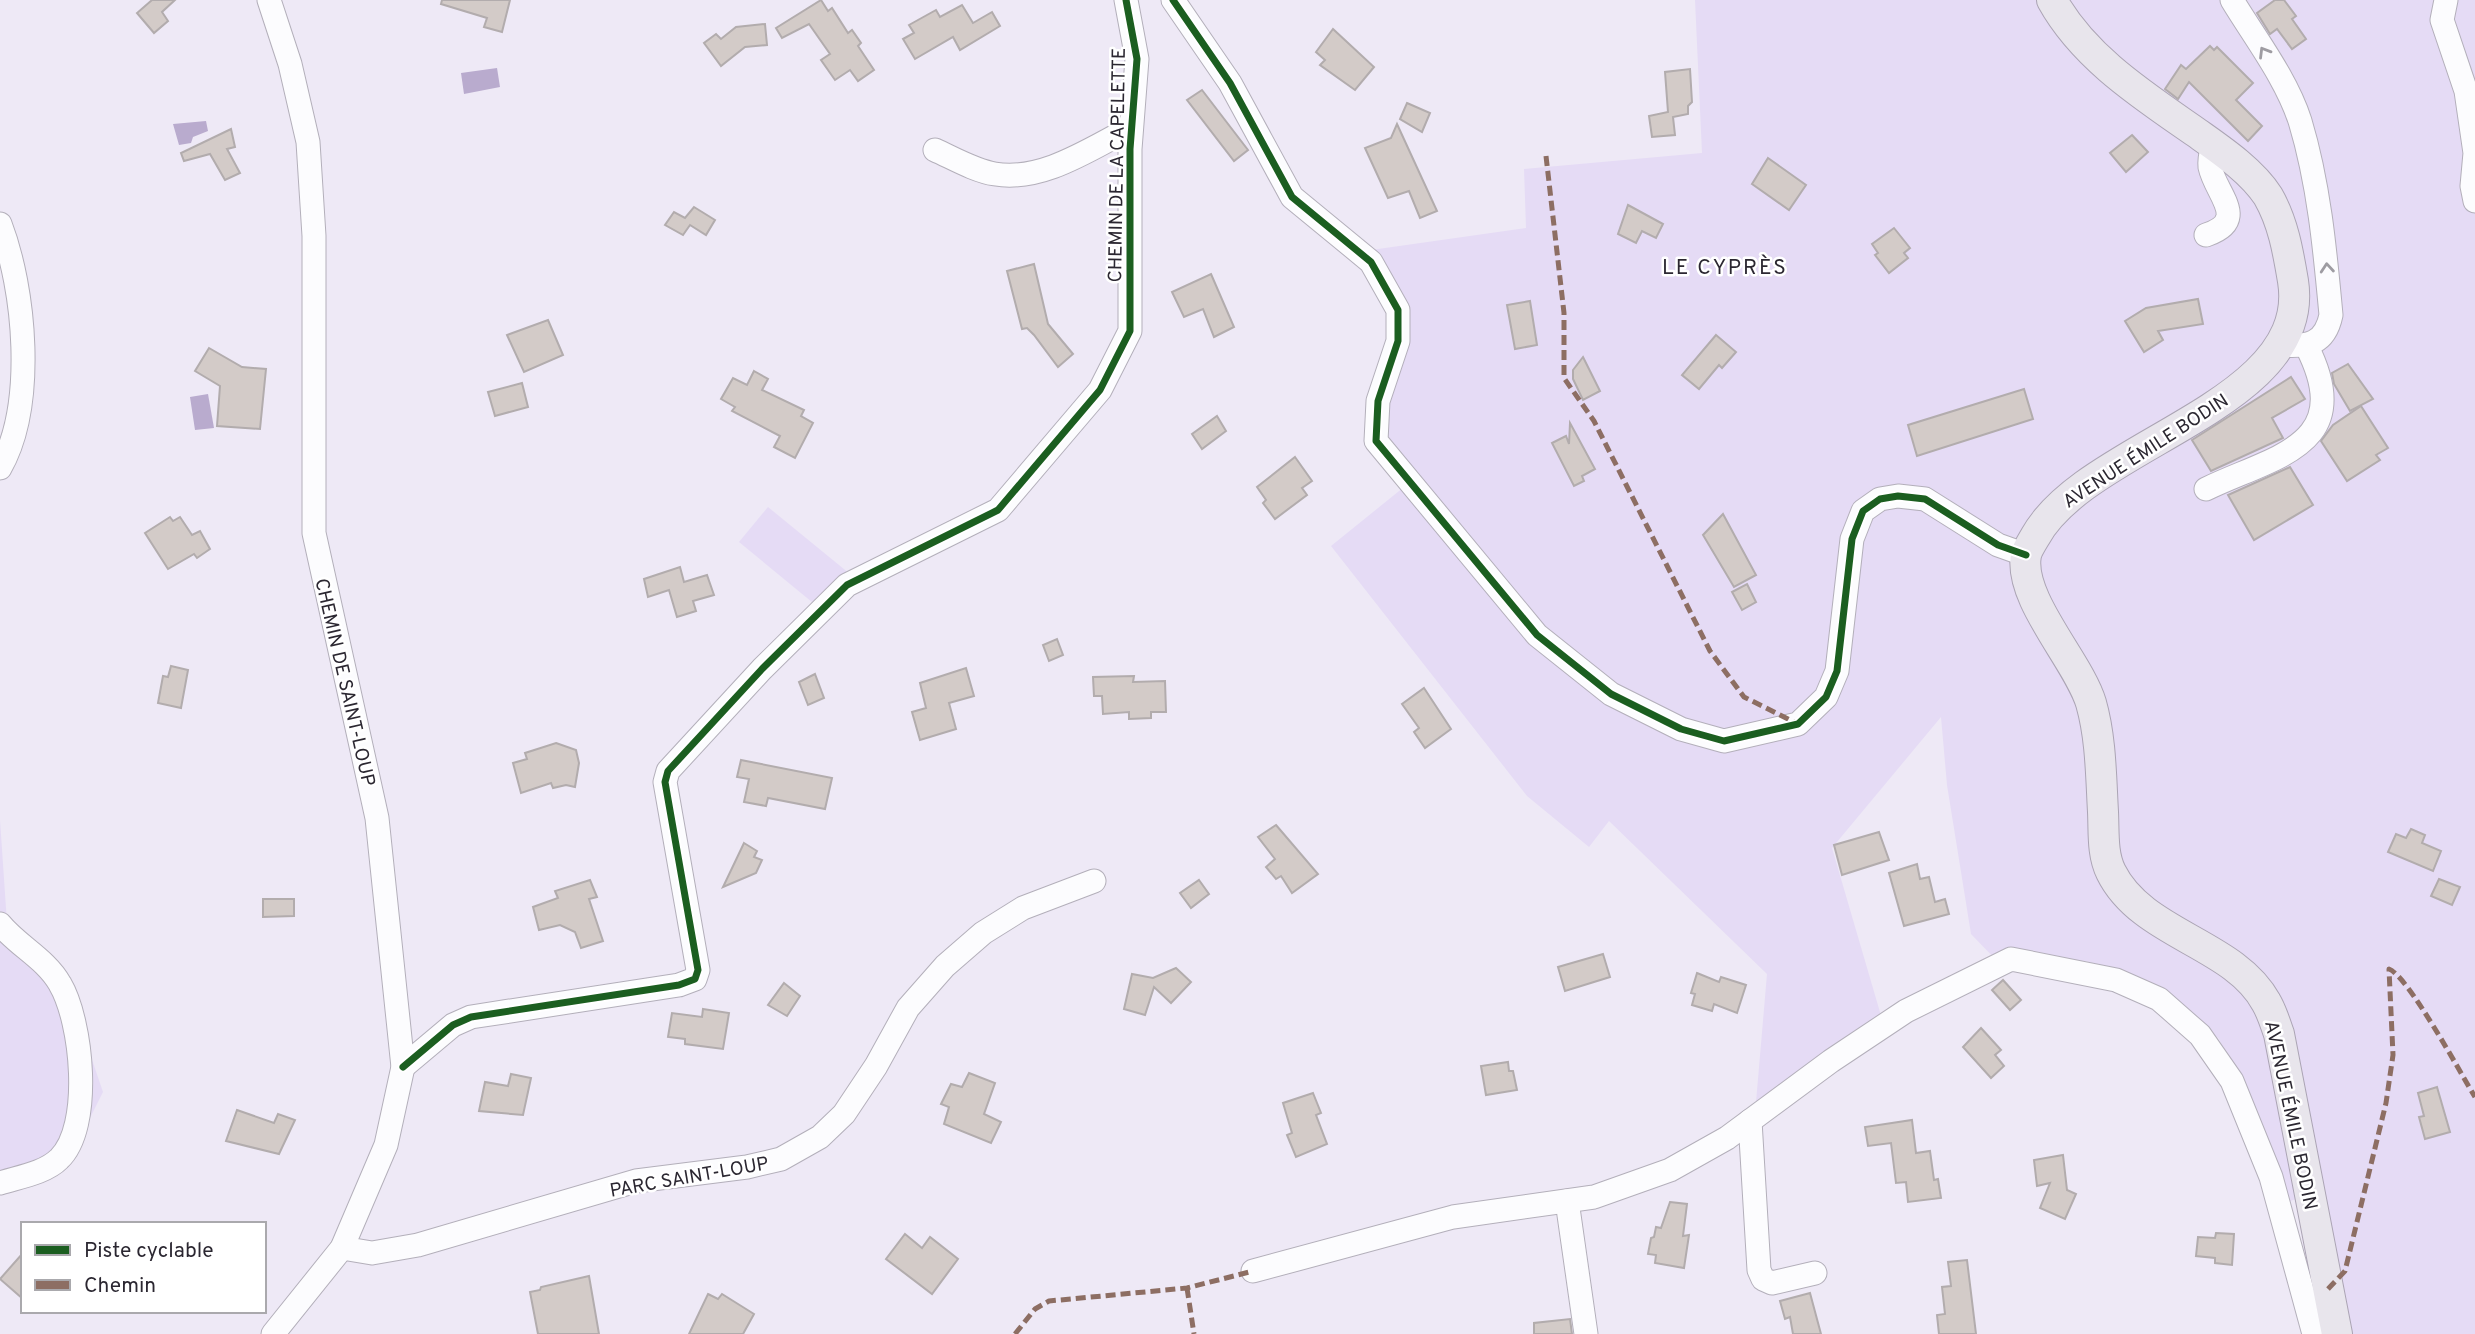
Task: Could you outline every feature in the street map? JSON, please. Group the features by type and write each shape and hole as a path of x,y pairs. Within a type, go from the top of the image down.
{"main road":[{"name":"AVENUE ÉMILE BODIN","path":"2052,0 2100,61 2213,144 2267,194 2286,238 2304,342 2065,500 2044,521 2025,555 2031,586 2042,615 2081,678 2091,702 2097,733 2103,844 2112,873 2148,916 2222,958 2251,982 2266,1001 2279,1034 2337,1334"}],"street":[{"name":"CHEMIN DE SAINT-LOUP","path":"269,0 290,64 308,142 314,236 314,533 377,818 403,1067 386,1145 342,1248 273,1334"},
{"name":"CHEMIN DE LA CAPELETTE","path":"403,1067 453,1025 471,1017 688,984 695,979 698,970 664,782 668,771 762,669 847,585 998,510 1101,390 1130,331 1131,128 1137,59 1126,0"},
{"path":"1173,0 1230,83 1292,197 1371,262 1398,310 1398,341 1378,401 1376,441 1537,635 1611,694 1681,729 1724,741 1798,724 1826,697 1837,671 1852,539 1863,511 1880,499 1898,496 1925,499 1998,545 2025,555"},
{"path":"2206,489 2270,463 2305,439 2322,408 2323,388 2304,342 2331,315 2323,228 2299,119 2279,78 2232,0"},
{"path":"2446,0 2442,20 2466,91 2475,153 2472,186 2475,201"},
{"path":"934,150 995,174 1023,174 1051,167 1131,128"},
{"path":"2206,235 2219,231 2229,216 2228,207 2211,169 2213,144"},
{"path":"0,224 19,305 24,360 14,433 0,468"},
{"name":"PARC SAINT-LOUP","path":"342,1248 372,1253 418,1245 636,1181 747,1167 781,1159 820,1137 844,1114 876,1066 908,1008 983,933 1023,908 1094,881"},
{"path":"0,924 49,968 61,986 68,1003 83,1091 76,1130 59,1160 41,1170 0,1184"},
{"path":"1253,1271 1453,1217 1594,1197 1670,1170 1750,1121 1906,1011 2011,959 2116,980 2159,999 2200,1035 2232,1081 2271,1177 2315,1334"},
{"path":"1750,1121 1759,1270 1763,1279 1772,1283 1815,1273"},
{"path":"1567,1201 1586,1334"}],"shaded area":[{"path":"1695,0 2475,0 2475,1334 2353,1334 2324,1191 2290,1201 2219,1039 2171,997 2086,961 1999,963 1971,934 1947,785 1941,717 1832,848 1882,1019 1755,1114 1767,974 1609,821 1589,847 1527,796 1331,546 1409,483 1370,419 1399,323 1364,251 1526,228 1524,169 1702,153"},
{"path":"497,68 500,87 464,94 461,73"},
{"path":"206,121 208,131 193,137 191,143 179,145 173,124"},
{"path":"208,394 214,428 195,430 190,397"},
{"path":"768,507 850,574 818,607 739,542"},
{"path":"0,820 7,923 73,1004 103,1092 68,1162 0,1193"}],"building":[{"path":"152,0 175,0 162,12 168,21 154,33 137,13"},
{"path":"442,0 510,0 502,32 484,27 487,18 441,4"},
{"path":"821,0 828,11 832,8 848,33 852,30 861,43 858,46 874,70 858,81 850,70 835,80 821,60 830,54 809,24 782,38 776,28"},
{"path":"2275,0 2284,0 2296,16 2292,19 2306,39 2292,49 2277,29 2270,34 2257,13"},
{"path":"962,5 973,23 992,12 1000,26 960,50 953,37 915,59 903,39 914,33 909,25 936,10 940,17"},
{"path":"765,24 767,45 745,47 721,66 704,43 716,34 721,39 736,27"},
{"path":"1333,29 1374,67 1355,90 1320,65 1325,60 1316,52"},
{"path":"2210,46 2214,50 2217,47 2253,83 2236,100 2262,126 2248,141 2189,82 2178,99 2165,89 2181,65 2186,69"},
{"path":"1690,69 1692,102 1688,106 1688,114 1673,117 1675,135 1652,137 1649,116 1668,112 1665,72"},
{"path":"1202,90 1248,150 1234,161 1187,100"},
{"path":"1407,103 1430,113 1422,132 1400,119"},
{"path":"1397,124 1437,211 1420,218 1409,191 1388,198 1365,148 1391,138"},
{"path":"231,129 235,147 227,149 240,173 225,180 210,154 184,161 181,153"},
{"path":"2132,135 2148,152 2126,172 2110,153"},
{"path":"1768,158 1806,185 1789,210 1752,184"},
{"path":"1628,205 1663,224 1656,238 1642,231 1636,243 1618,234"},
{"path":"694,207 715,220 706,235 690,225 683,235 665,225 674,212 685,218"},
{"path":"1894,228 1910,248 1904,253 1908,258 1889,273 1875,255 1878,253 1872,244"},
{"path":"1034,264 1048,324 1073,354 1058,367 1034,335 1027,328 1022,329 1007,271"},
{"path":"1211,274 1234,327 1214,337 1203,309 1184,317 1172,292"},
{"path":"2198,299 2203,324 2158,331 2163,340 2144,352 2125,321 2146,308"},
{"path":"1530,301 1537,345 1515,349 1507,305"},
{"path":"548,320 563,355 524,372 507,335"},
{"path":"1716,335 1736,352 1722,368 1719,365 1699,389 1682,375"},
{"path":"209,348 242,367 266,369 260,429 217,426 220,386 195,371"},
{"path":"1583,357 1600,391 1583,400 1573,379 1573,370"},
{"path":"2348,364 2373,399 2350,411 2334,384 2332,373"},
{"path":"754,371 768,379 762,390 804,410 801,416 813,423 795,458 774,447 780,436 732,411 735,407 721,399 733,378 747,385"},
{"path":"2291,377 2305,399 2272,418 2283,438 2211,471 2192,440"},
{"path":"522,383 528,407 495,416 488,392"},
{"path":"2024,389 2033,419 1917,456 1908,425"},
{"path":"2361,406 2388,448 2376,455 2380,460 2347,481 2321,441 2333,425"},
{"path":"1217,416 1226,431 1202,449 1192,434"},
{"path":"1570,423 1595,469 1582,476 1584,481 1574,486 1552,443 1566,436 1569,444"},
{"path":"1295,457 1312,481 1302,488 1307,495 1275,519 1263,503 1266,500 1257,487"},
{"path":"2290,467 2313,505 2254,540 2228,495"},
{"path":"1723,514 1756,575 1734,587 1703,535"},
{"path":"170,517 173,521 180,517 192,535 200,531 210,549 197,558 194,554 168,569 145,533"},
{"path":"680,567 684,582 707,575 714,595 693,601 696,611 677,617 669,590 648,597 644,579"},
{"path":"1747,584 1756,602 1742,610 1732,592"},
{"path":"1057,639 1063,655 1049,661 1043,645"},
{"path":"171,666 188,670 181,708 158,703 163,676 168,677"},
{"path":"966,668 974,696 949,703 956,729 920,740 912,712 926,708 920,683"},
{"path":"815,674 824,698 808,705 799,682"},
{"path":"1134,676 1133,682 1165,681 1166,712 1151,712 1151,718 1129,719 1129,712 1103,714 1102,696 1094,696 1093,677"},
{"path":"1424,688 1451,729 1425,748 1414,732 1419,728 1402,704"},
{"path":"556,743 576,750 579,763 575,787 566,785 553,788 551,783 521,793 513,763 527,759 525,753"},
{"path":"741,760 832,778 825,809 768,798 766,806 744,802 749,779 737,777"},
{"path":"1276,825 1318,874 1292,893 1281,876 1276,879 1266,867 1275,859 1258,837"},
{"path":"2411,829 2425,835 2422,843 2441,851 2433,871 2388,852 2396,834 2406,838"},
{"path":"1879,832 1889,860 1842,875 1834,845"},
{"path":"744,843 757,851 754,857 762,860 756,873 723,887"},
{"path":"1917,864 1920,879 1929,877 1935,902 1945,899 1949,914 1904,926 1889,873"},
{"path":"2439,879 2460,887 2452,905 2431,896"},
{"path":"590,880 597,897 589,899 603,941 581,948 575,932 560,925 539,930 533,907 558,898 555,891"},
{"path":"1199,880 1209,894 1191,908 1180,893"},
{"path":"263,899 294,899 294,916 263,917"},
{"path":"1603,954 1610,977 1565,991 1558,967"},
{"path":"1176,968 1191,982 1171,1003 1154,987 1145,1015 1124,1009 1132,974 1153,978"},
{"path":"1697,973 1719,982 1721,977 1746,985 1737,1013 1714,1004 1712,1011 1692,1005 1695,994 1691,993"},
{"path":"2003,980 2021,1000 2010,1010 1992,990"},
{"path":"784,983 800,996 787,1016 768,1005"},
{"path":"703,1009 729,1013 723,1049 685,1044 685,1039 668,1037 672,1013 702,1017"},
{"path":"1981,1028 2001,1050 1995,1055 2004,1066 1991,1078 1963,1047"},
{"path":"1508,1062 1517,1090 1486,1095 1481,1066"},
{"path":"969,1073 995,1083 984,1114 1001,1122 991,1143 944,1124 949,1107 941,1104 951,1084 962,1087"},
{"path":"511,1074 531,1078 523,1115 479,1111 485,1082 508,1086"},
{"path":"2437,1087 2450,1132 2425,1139 2419,1117 2424,1116 2418,1093"},
{"path":"1313,1093 1321,1113 1316,1115 1327,1144 1296,1157 1287,1135 1292,1133 1283,1103"},
{"path":"237,1110 274,1123 278,1114 295,1120 279,1154 226,1141"},
{"path":"1912,1120 1916,1153 1930,1151 1934,1180 1938,1179 1941,1198 1908,1202 1906,1182 1896,1183 1891,1143 1868,1146 1865,1127"},
{"path":"2063,1155 2067,1190 2076,1194 2065,1219 2040,1208 2050,1183 2037,1186 2034,1160"},
{"path":"1670,1202 1687,1204 1683,1236 1689,1235 1684,1268 1655,1263 1656,1255 1648,1254 1651,1238 1654,1237 1656,1227 1661,1228"},
{"path":"2216,1233 2234,1234 2232,1265 2215,1263 2215,1258 2196,1256 2198,1237 2215,1238"},
{"path":"905,1234 922,1248 930,1237 958,1259 932,1294 886,1259"},
{"path":"21,1255 21,1297 0,1279"},
{"path":"1967,1260 1976,1334 1939,1334 1937,1315 1945,1314 1942,1287 1951,1286 1948,1262"},
{"path":"589,1276 599,1334 538,1334 530,1292"},
{"path":"1810,1293 1821,1334 1793,1334 1790,1317 1785,1319 1780,1301"},
{"path":"708,1294 718,1299 722,1294 754,1314 743,1334 689,1334"},
{"path":"1570,1319 1572,1334 1534,1334 1534,1323"}],"marked path":[{"path":"1546,156 1564,313 1564,378 1594,421 1710,651 1744,697 1798,724"},
{"path":"2328,1289 2345,1271 2386,1103 2393,1055 2389,969 2398,976 2421,1007 2475,1097"},
{"path":"1015,1334 1035,1309 1049,1301 1187,1288 1253,1271"},
{"path":"1187,1288 1194,1334"}],"cycle path":[{"path":"403,1067 453,1025 471,1017 679,985 695,979 698,970 665,782 668,771 762,669 847,585 998,510 1100,390 1130,331 1130,149 1137,59 1126,0"},
{"path":"1173,0 1230,83 1292,197 1371,262 1398,310 1398,341 1378,401 1376,441 1537,635 1611,694 1681,729 1724,741 1798,724 1826,697 1837,671 1852,539 1863,511 1880,499 1898,496 1925,499 1998,545 2026,555"}],"district":[{"name":"LE CYPRÈS","path":"1725,267"}]}
